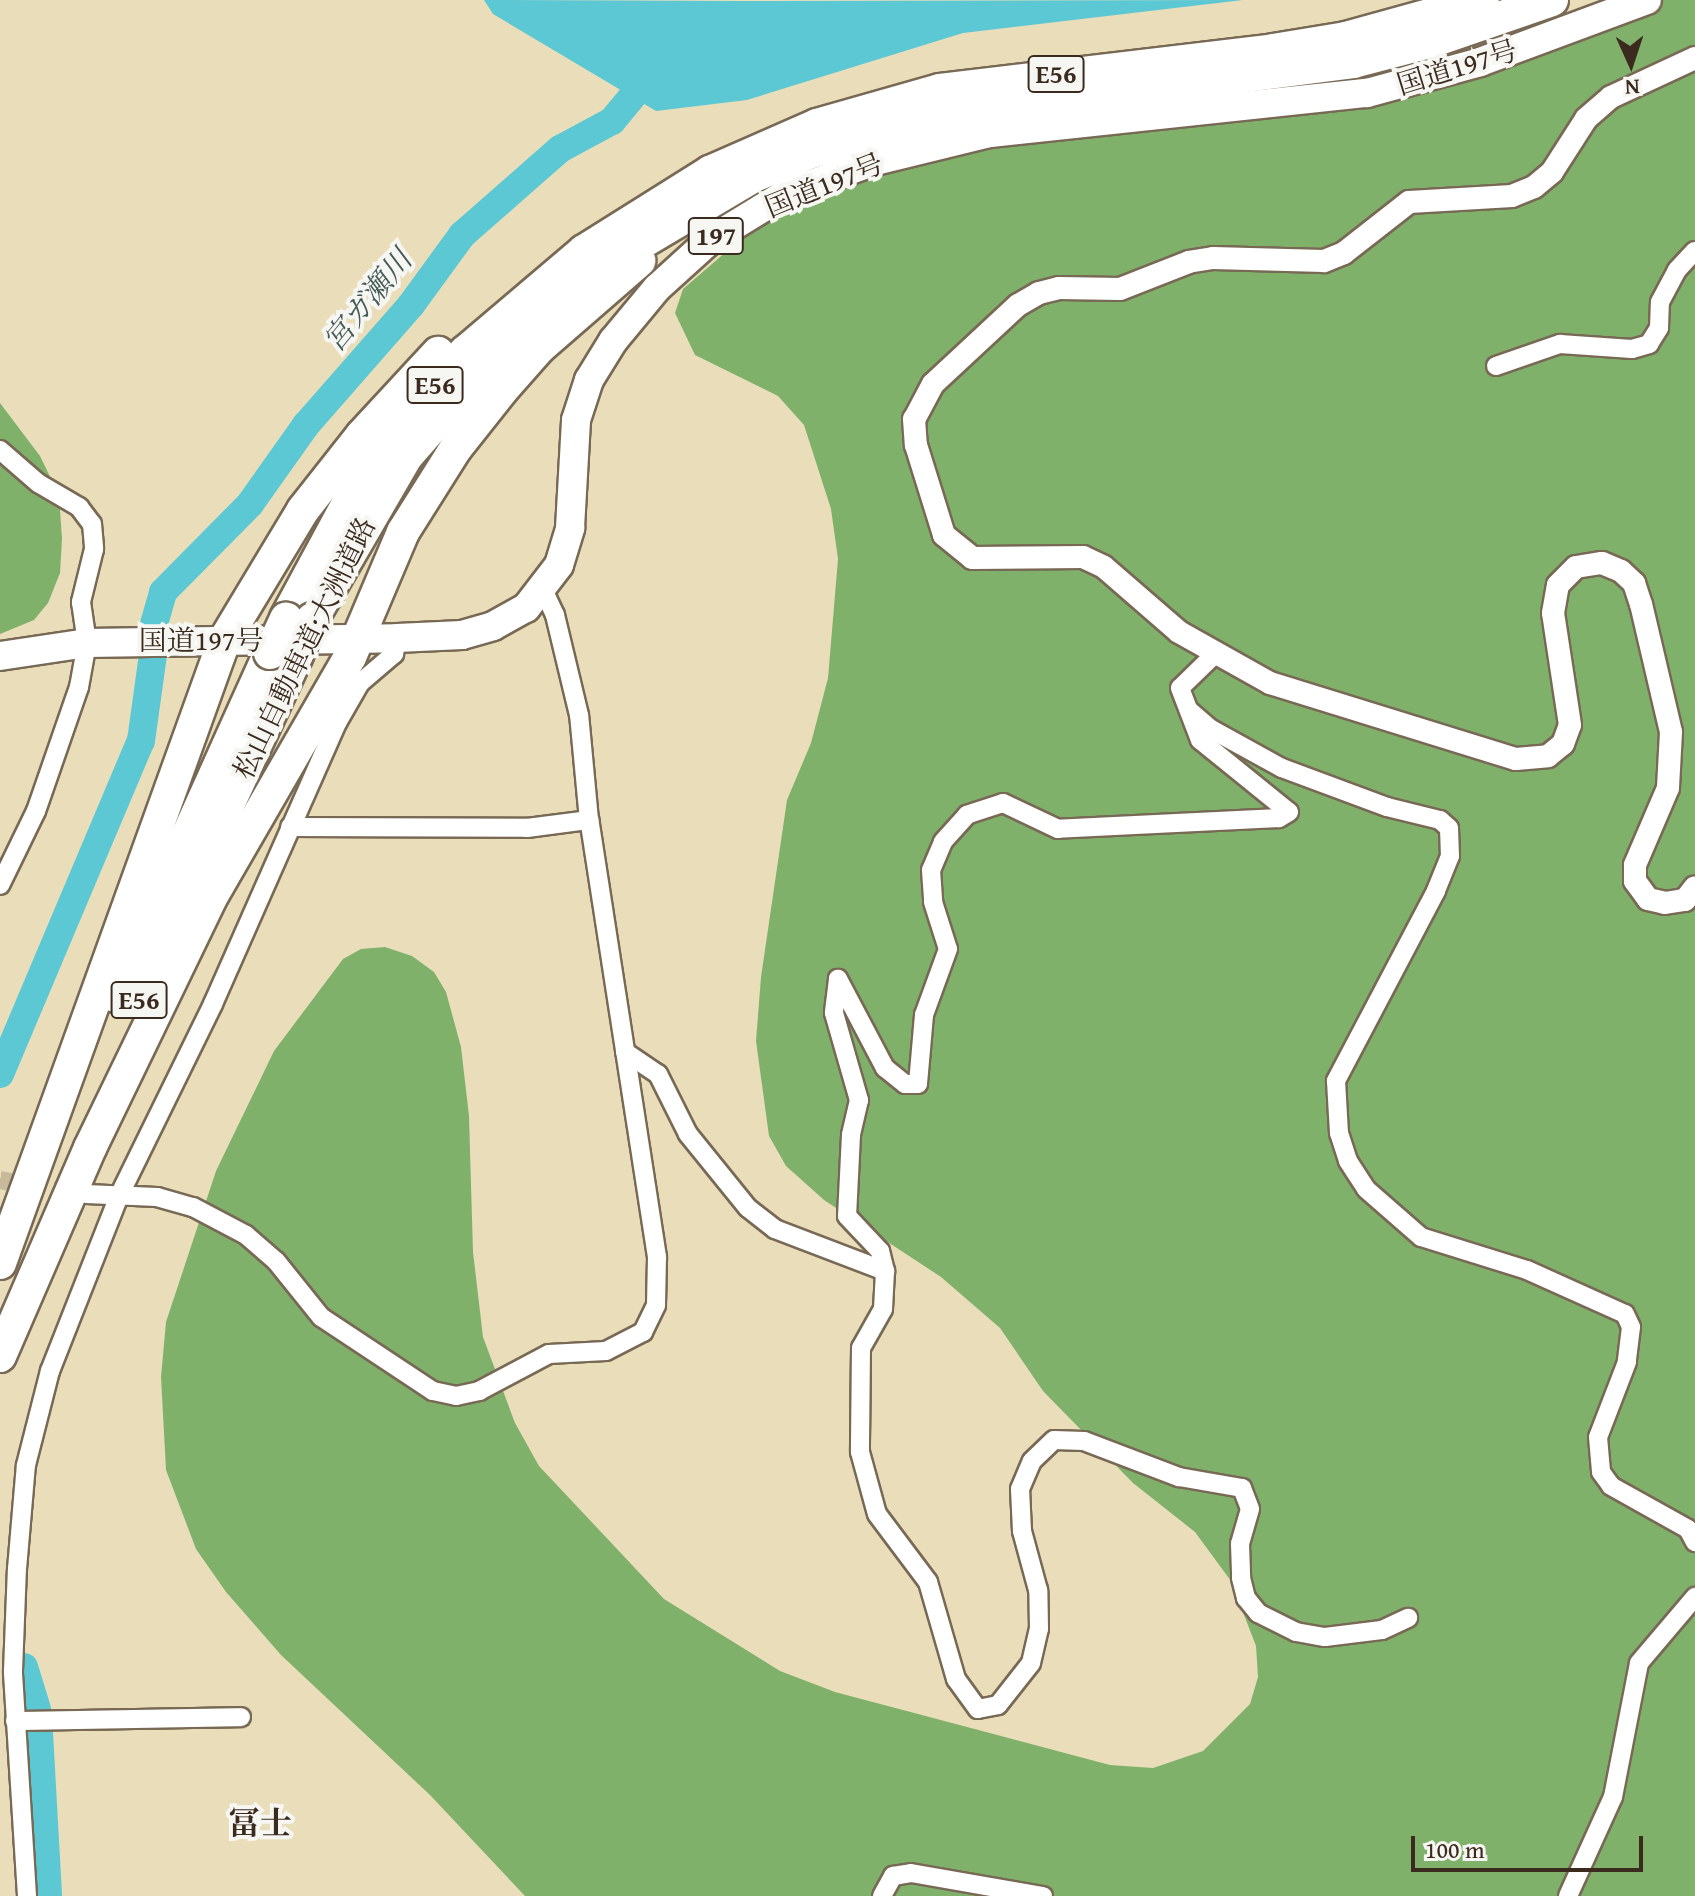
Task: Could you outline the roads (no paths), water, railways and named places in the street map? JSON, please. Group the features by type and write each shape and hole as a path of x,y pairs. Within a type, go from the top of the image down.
{"highway":[{"name":"松山自動車道;大洲道路","path":"0,1354 47,1210 352,496 428,394 525,297 647,207 772,143 890,103 1026,77 1346,38 1483,0"},
{"name":"松山自動車道;大洲道路","path":"299,618 407,456 484,368 589,274 754,176 811,152 949,114 1353,62 1430,42 1552,0"},
{"name":"国道197号","path":"0,656 87,643 397,638 462,635 493,626 526,608 559,565 570,528 576,420 589,380 613,341 657,288 710,240 787,193 875,161 990,133 1367,93 1480,62 1647,0"},
{"path":"0,1354 90,1148 213,894 360,637 403,532 456,448 539,348 658,244 754,176"},
{"path":"0,1266 224,641 285,535 415,375 537,270 647,207"},
{"name":"松山自動車道;大洲道路","path":"0,1266 47,1147 283,654"}],"street":[{"path":"1695,58 1611,97 1586,119 1552,172 1534,187 1512,196 1409,202 1344,253 1324,261 1213,258 1189,262 1145,283 1120,289 1059,288 1039,293 1018,305 933,384 914,419 916,445 944,535 955,548 972,558 1083,557 1104,567 1179,632 1302,697 1533,762 1563,744 1570,725 1553,613 1558,585 1576,567 1602,563 1621,571 1634,583 1641,604 1672,747 1668,788 1635,865 1635,881 1648,899 1665,903 1685,900 1695,887"},
{"path":"1496,366 1560,344 1632,349 1649,344 1659,328 1660,302 1677,270 1695,251"},
{"path":"0,450 38,483 79,507 92,524 94,549 80,620 87,643 79,687 36,811 0,885"},
{"path":"86,1194 157,1197 193,1207 246,1235 276,1261 321,1317 433,1391 456,1396 479,1391 549,1354 624,1345 643,1332 656,1305 657,1257 589,820 579,715 555,615 543,589"},
{"path":"27,1896 15,1721 6,1668 26,1465 50,1371 119,1196 219,991 337,723 360,683 394,654 397,638"},
{"path":"1216,653 1180,688 1200,740 1289,812 1279,818 1058,829 1003,803 967,815 943,842 931,870 933,902 948,949 924,1015 918,1084 905,1084 885,1068 838,979 834,1013 859,1100 851,1135 847,1216 880,1251 885,1271 883,1309 861,1348 860,1452 877,1514 928,1582 956,1679 978,1709 998,1705 1031,1663 1039,1629 1038,1590 1022,1531 1020,1489 1032,1461 1054,1440 1084,1441 1179,1477 1242,1488 1250,1509 1240,1544 1241,1578 1246,1598 1258,1613 1296,1632 1325,1637 1382,1630 1408,1618"},
{"path":"1185,707 1211,729 1282,768 1387,807 1440,820 1449,828 1450,856 1436,891 1336,1081 1339,1133 1348,1161 1366,1189 1421,1237 1527,1270 1625,1314 1631,1327 1627,1362 1598,1437 1601,1472 1611,1486 1688,1529 1695,1542"},
{"path":"290,827 527,828 589,820"},
{"path":"625,1052 658,1074 688,1134 748,1208 775,1229 885,1271"},
{"path":"1568,1896 1613,1797 1639,1663 1695,1597"},
{"path":"15,1721 241,1717"},
{"path":"882,1896 893,1876 911,1873 1043,1896"}],"water":[{"path":"484,0 1243,0 963,33 747,100 656,111 493,14"}],"waterway":[{"name":"宮ガ瀬川","path":"154,624 163,592 250,504 306,425 411,305 462,235 560,149 612,121 656,68"},
{"name":"宮ガ瀬川","path":"0,1074 141,741 153,655"},
{"name":"宮ガ瀬川","path":"24,1667 37,1709"},
{"name":"宮ガ瀬川","path":"39,1733 48,1896"}],"tunnel":[{"path":"0,1180 76,1193"}],"district":[{"name":"冨士","path":"260,1823"}]}
